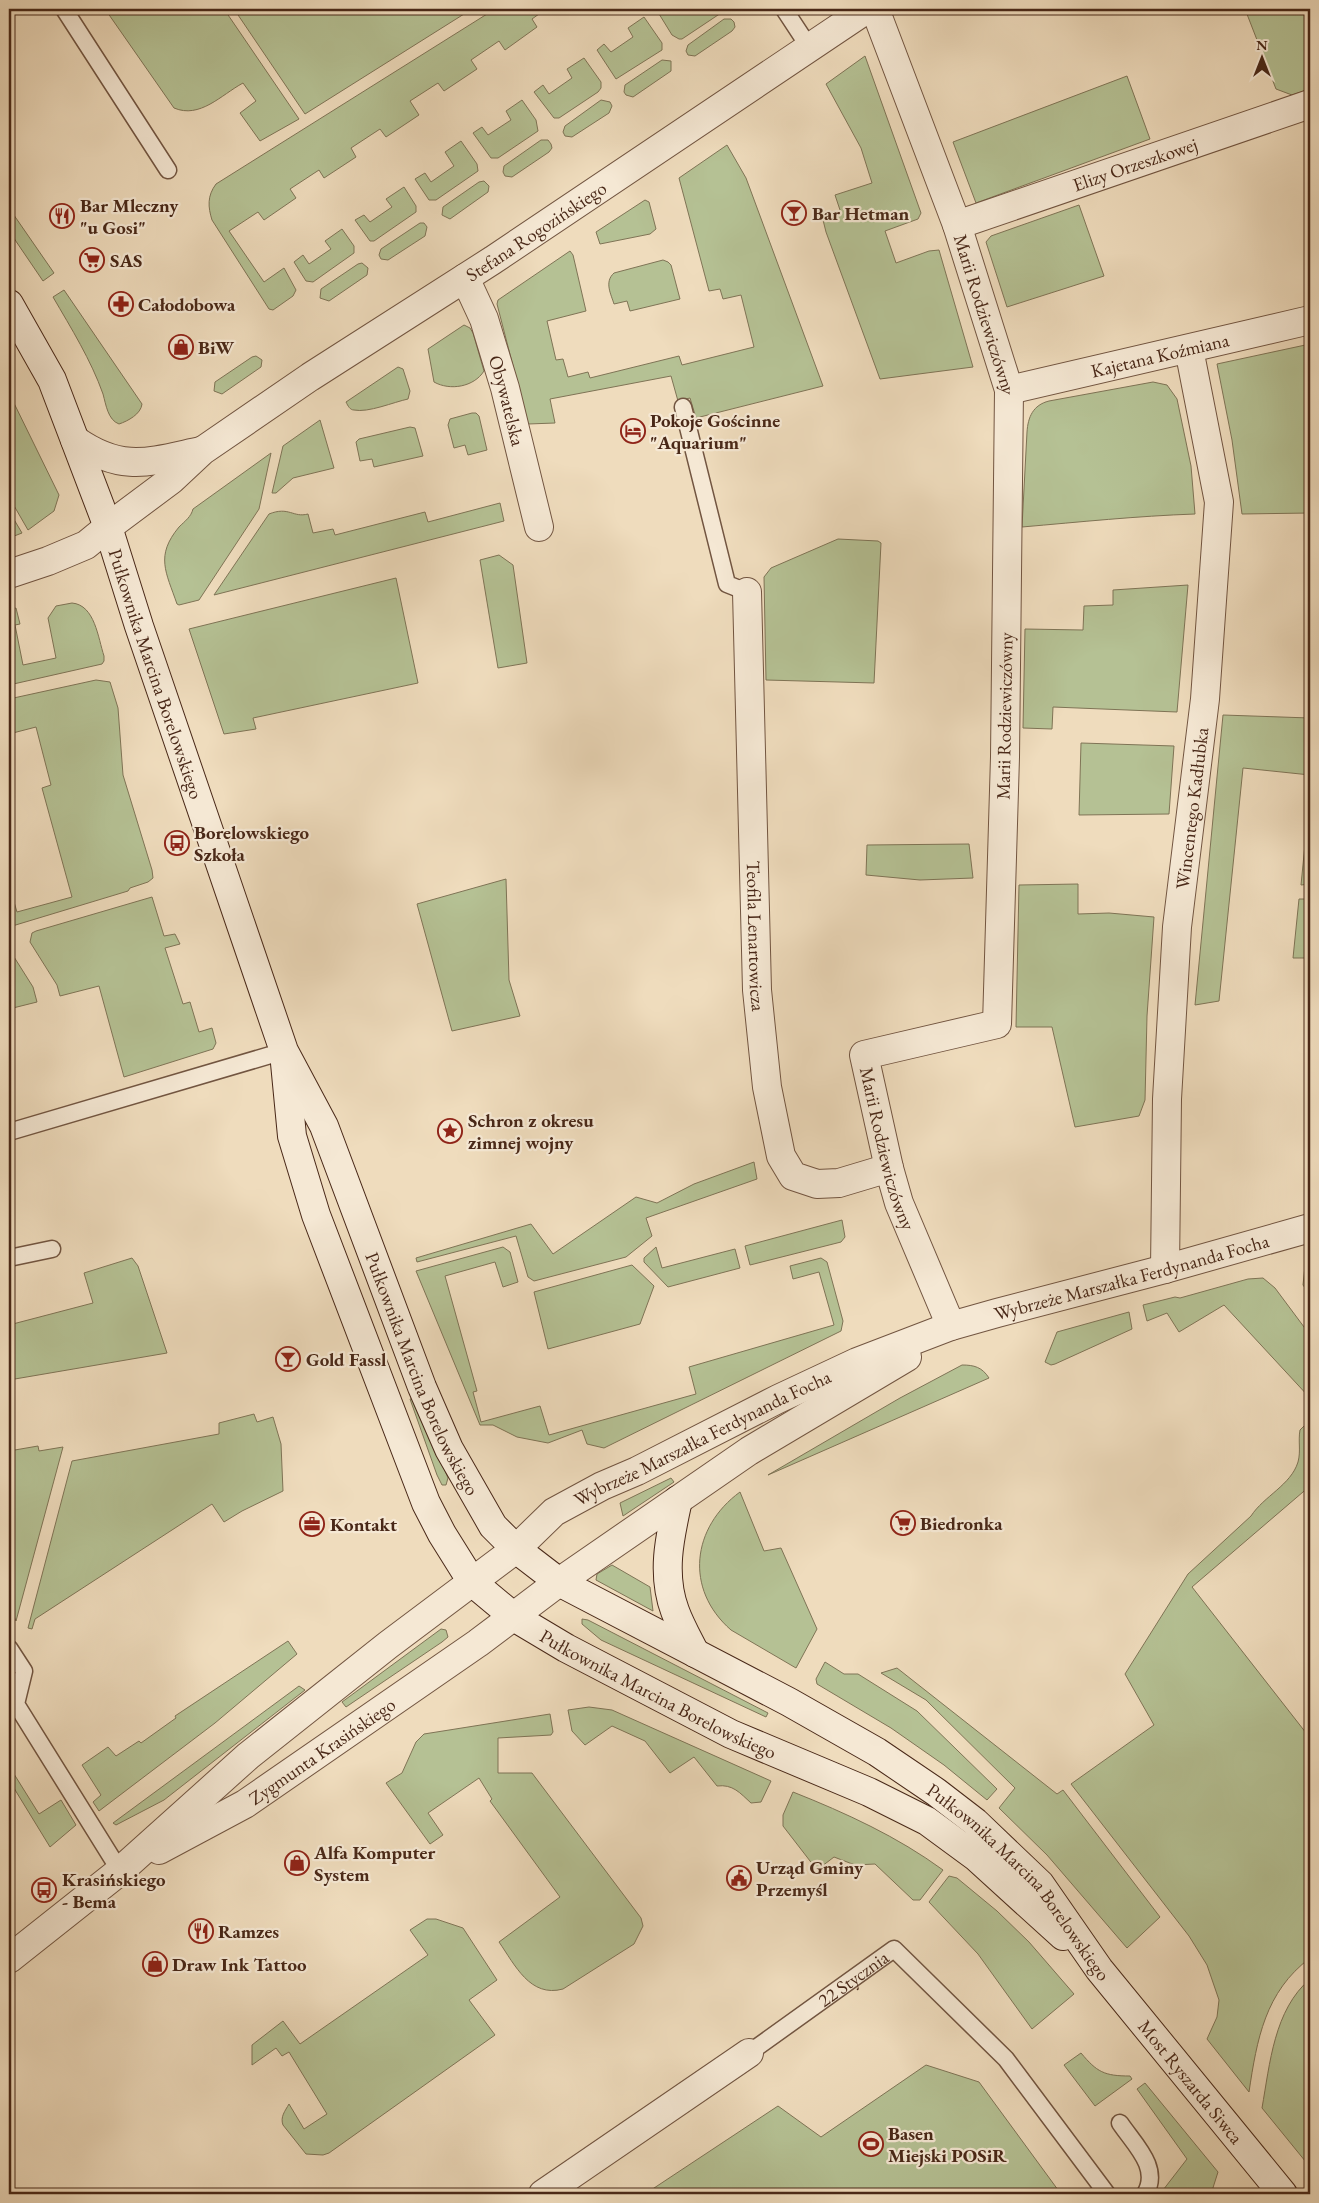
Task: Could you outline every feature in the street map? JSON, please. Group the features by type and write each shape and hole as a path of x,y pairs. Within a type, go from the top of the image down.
{"street":[{"name":"Stefana Rogozińskiego","path":"9,574 48,561 86,545 171,480 202,451 310,377 465,278 809,46 867,9"},
{"name":"Marii Rodziewiczówny","path":"876,9 957,224 1009,390 1005,757 997,1024 864,1055 888,1168 899,1204 951,1326"},
{"name":"Elizy Orzeszkowej","path":"957,224 1310,104"},
{"name":"Obywatelska","path":"465,278 484,319 505,388 539,527"},
{"name":"Pułkownika Marcina Borelowskiego","path":"9,304 52,380 108,527 139,626 284,1051 324,1126 422,1387 449,1449 493,1526 516,1549 559,1582 877,1752 936,1792 975,1822 1040,1884 1099,1968"},
{"name":"Kajetana Koźmiana","path":"1009,390 1310,320"},
{"name":"Wincentego Kadłubka","path":"1165,1269 1167,1099 1177,927 1205,698 1220,502 1189,349"},
{"name":"Stefana Rogozińskiego","path":"75,440 91,451 108,458 139,464 202,451"},
{"name":"Teofila Lenartowicza","path":"747,592 756,990 767,1087 781,1156 793,1176 816,1184 838,1183 888,1168"},
{"name":"Pułkownika Marcina Borelowskiego","path":"284,1051 292,1136 316,1215 426,1503 442,1534 472,1582 514,1617 566,1648 731,1734 868,1792 927,1822 976,1857 1099,1968"},
{"name":"Wybrzeże Marszałka Ferdynanda Focha","path":"472,1582 516,1549 554,1512 602,1486 637,1471 778,1399 857,1362 951,1326 1310,1228"},
{"name":"Wybrzeże Marszałka Ferdynanda Focha","path":"514,1617 559,1582 749,1451 901,1360 951,1326"},
{"path":"678,1500 667,1559 668,1577 674,1610 694,1653"},
{"name":"Zygmunta Krasińskiego","path":"9,1959 120,1871 248,1756 388,1645 472,1582"},
{"name":"Zygmunta Krasińskiego","path":"120,1871 245,1804 514,1617"},
{"name":"Most Ryszarda Siwca","path":"1099,1968 1283,2194"},
{"name":"22 Stycznia","path":"543,2194 749,2053"}],"lane":[{"path":"64,9 168,170"},
{"path":"784,9 809,46"},
{"path":"683,407 727,584 747,592"},
{"path":"9,1132 284,1051"},
{"path":"9,1258 52,1249"},
{"path":"9,1648 24,1671 16,1704 120,1871"},
{"name":"22 Stycznia","path":"749,2053 894,1949 1006,2059 1107,2194"},
{"path":"1120,2123 1148,2163 1150,2182 1145,2194"}],"green space":[{"path":"105,9 224,9 299,119 260,141 240,113 256,101 243,83 201,108 184,111 174,108"},
{"path":"234,9 472,9 305,114"},
{"path":"495,9 546,9 532,19 537,27 505,50 499,41 471,60 477,69 444,91 438,83 410,101 419,115 386,137 380,129 351,148 356,157 324,178 319,170 290,189 296,198 264,220 258,212 229,231 264,282 284,268 296,290 293,296 273,310 269,309 212,220 209,202 216,184"},
{"path":"656,9 670,9 671,11 674,9 723,9 721,13 682,39 679,39 672,35"},
{"path":"1245,9 1310,9 1310,89 1292,95 1276,89"},
{"path":"644,17 662,43 662,50 616,79 597,50 604,44 611,52 633,37 628,28"},
{"path":"724,19 731,19 734,22 735,27 732,31 695,56 688,55 686,51 688,45"},
{"path":"865,56 921,213 918,219 885,231 896,263 929,251 939,250 973,367 880,379 826,232 822,216 840,210 835,195 872,183 861,148 826,84"},
{"path":"584,58 601,82 601,88 598,92 559,118 554,118 534,92 543,85 549,94 572,78 567,69"},
{"path":"662,60 671,61 671,71 633,97 626,95 624,92 625,85"},
{"path":"1127,76 1150,139 976,203 953,142"},
{"path":"522,100 536,120 538,131 498,158 491,158 473,133 482,127 488,135 511,120 506,111"},
{"path":"601,100 610,102 612,106 609,113 572,137 565,136 563,132 565,126"},
{"path":"541,140 548,140 551,144 552,148 549,152 512,177 505,176 503,172 504,166"},
{"path":"461,141 477,164 478,171 436,200 429,200 415,179 425,173 431,182 454,166 445,152"},
{"path":"727,145 746,178 823,386 696,418 690,398 678,401 671,376 550,399 555,423 528,424 497,304 498,300 570,251 573,255 586,311 547,321 556,360 563,359 568,377 588,372 590,378 679,356 682,365 754,347 741,295 723,299 720,289 709,291 679,178"},
{"path":"484,181 489,186 488,192 450,219 442,215 443,207 479,182"},
{"path":"404,187 416,206 416,212 374,241 370,241 355,220 364,215 370,222 392,207 386,199"},
{"path":"645,200 649,202 656,229 650,234 600,244 596,232"},
{"path":"1079,205 1104,276 1007,307 986,242 991,236"},
{"path":"9,208 54,273 43,281 9,231"},
{"path":"420,223 424,223 427,227 425,236 388,260 381,259 379,255 381,249"},
{"path":"342,229 354,246 354,253 313,282 306,281 294,262 303,255 309,264 331,249 325,241"},
{"path":"663,260 671,265 680,299 630,311 627,301 614,304 609,280 614,273"},
{"path":"362,263 368,268 367,275 329,301 320,298 321,289"},
{"path":"64,290 142,404 134,417 119,424 110,416 93,369 53,297"},
{"path":"464,325 470,328 473,333 484,371 468,384 454,387 440,385 434,382 428,349"},
{"path":"1310,344 1310,513 1242,514 1232,440 1217,364"},
{"path":"256,356 262,360 261,367 222,394 214,391 215,382"},
{"path":"398,367 403,369 410,391 408,399 360,411 349,408 346,402"},
{"path":"1153,382 1167,385 1177,399 1191,466 1195,514 1022,527 1028,427 1032,412 1039,405 1049,401"},
{"path":"9,393 59,495 54,511 28,530 9,497"},
{"path":"476,413 479,416 487,450 468,455 465,445 454,448 448,425 450,419"},
{"path":"320,420 334,468 293,478 276,493 272,493 283,446"},
{"path":"410,427 415,428 423,456 374,467 372,459 360,461 356,442 359,439"},
{"path":"271,453 259,509 199,600 177,604 166,573 165,564 167,547 172,537 189,517 193,509"},
{"path":"500,503 504,521 214,595 269,514 281,511 298,515 308,514 313,533 333,529 335,535 425,512 428,522"},
{"path":"9,511 22,533 9,538"},
{"path":"838,539 878,541 881,543 874,683 766,680 764,577 771,568"},
{"path":"499,555 513,565 527,663 498,668 480,560"},
{"path":"396,578 418,683 253,718 256,729 224,734 189,629"},
{"path":"1188,585 1177,712 1053,707 1052,729 1023,728 1025,629 1083,630 1084,606 1113,605 1113,590"},
{"path":"72,603 80,605 91,616 104,656 102,664 9,685 9,610 16,608 20,624 15,625 23,665 56,658 48,618 56,606"},
{"path":"96,680 110,682 118,708 123,775 153,878 148,882 130,888 128,891 9,927 9,885 17,912 72,897 42,788 51,785 36,727 9,734 9,699"},
{"path":"1223,715 1310,718 1310,775 1243,768 1219,1001 1195,1005"},
{"path":"1081,743 1174,746 1169,814 1079,815"},
{"path":"1307,824 1310,824 1310,884 1301,885"},
{"path":"969,844 973,878 920,880 866,875 867,845"},
{"path":"506,879 509,980 520,1016 452,1031 417,904"},
{"path":"1078,884 1078,914 1109,913 1154,917 1147,1016 1145,1100 1139,1116 1075,1127 1052,1027 1016,1027 1019,885"},
{"path":"152,897 164,936 175,934 180,944 165,948 183,1004 190,1002 199,1032 212,1028 216,1043 213,1049 124,1077 99,986 60,996 57,985 30,942 32,933 36,931"},
{"path":"1299,899 1310,899 1310,958 1293,958"},
{"path":"9,949 33,987 37,1002 9,1009"},
{"path":"754,1162 757,1179 646,1218 652,1236 626,1257 534,1281 528,1277 516,1236 417,1262 416,1258 531,1224 553,1254 636,1197 657,1203 694,1184"},
{"path":"842,1220 845,1237 841,1242 750,1265 745,1246"},
{"path":"503,1247 510,1252 518,1282 503,1287 495,1262 445,1276 477,1391 473,1392 481,1422 540,1406 549,1435 696,1394 689,1367 834,1325 819,1272 793,1279 790,1266 821,1258 827,1262 843,1321 841,1331 604,1448 587,1444 582,1430 548,1443 517,1437 493,1425 480,1425 416,1271"},
{"path":"656,1247 662,1268 735,1249 740,1268 668,1287 644,1262 644,1258"},
{"path":"132,1258 138,1266 167,1353 9,1380 9,1325 93,1303 84,1273"},
{"path":"1310,1258 1310,1295 1303,1285 1305,1266"},
{"path":"632,1265 654,1286 640,1324 548,1349 534,1292"},
{"path":"1263,1278 1275,1288 1310,1335 1310,1398 1224,1305 1179,1332 1167,1313 1147,1321 1143,1305 1175,1297 1180,1298 1248,1279"},
{"path":"1129,1312 1132,1329 1055,1364 1051,1365 1045,1362 1057,1332"},
{"path":"962,1365 977,1367 984,1371 989,1378 768,1475 900,1398"},
{"path":"415,1398 448,1478 446,1485 442,1485 437,1475 410,1399"},
{"path":"254,1414 257,1422 273,1417 281,1444 283,1491 224,1522 212,1504 35,1619 32,1629 28,1628 72,1461 219,1434 219,1423"},
{"path":"1310,1420 1310,1486 1192,1587 1310,1738 1310,1958 1295,1971 1273,2001 1260,2035 1249,2092 1207,2039 1217,2017 1219,2000 1207,1965 1189,1936 1071,1784 1154,1725 1125,1674 1188,1574 1290,1477 1298,1462 1300,1430"},
{"path":"38,1446 39,1451 63,1447 16,1621 9,1604 9,1451"},
{"path":"671,1478 674,1482 623,1516 620,1503"},
{"path":"740,1492 764,1551 781,1548 817,1629 796,1668 731,1630 716,1614 706,1596 701,1578 700,1559 704,1540 712,1523 724,1506"},
{"path":"612,1565 650,1587 653,1611 596,1580 597,1574"},
{"path":"582,1619 588,1620 768,1713 766,1717 601,1640 582,1624"},
{"path":"441,1629 446,1630 448,1637 442,1642 346,1707 342,1702"},
{"path":"288,1641 297,1654 215,1723 99,1811 93,1802 101,1795 82,1765 108,1747 116,1756 139,1741 141,1743 176,1718 175,1716"},
{"path":"825,1662 844,1674 858,1674 917,1711 997,1789 987,1800 944,1765 891,1728 817,1684 816,1679"},
{"path":"897,1668 1057,1794 1063,1790 1160,1917 1127,1948 1047,1855 999,1808 1015,1788 926,1700 881,1673"},
{"path":"299,1686 305,1690 164,1800 116,1825 113,1823"},
{"path":"589,1707 612,1710 771,1781 761,1802 751,1803 740,1793 728,1786 717,1786 694,1757 670,1773 645,1741 612,1726 585,1745 572,1731 568,1710"},
{"path":"550,1714 553,1732 551,1735 498,1738 498,1773 532,1773 641,1918 643,1926 634,1944 563,1989 551,1991 541,1989 525,1978 499,1942 560,1897 490,1801 492,1799 479,1778 428,1813 443,1835 430,1844 386,1783 402,1773 416,1742 424,1734"},
{"path":"9,1766 39,1814 61,1800 76,1825 50,1847 9,1780"},
{"path":"793,1792 871,1826 943,1870 920,1900 913,1900 875,1864 855,1865 834,1857 817,1870 783,1826 783,1815"},
{"path":"949,1876 957,1878 997,1911 1029,1942 1074,1994 1032,2029 978,1954 929,1902"},
{"path":"427,1919 436,1919 463,1928 497,1980 469,2000 495,2035 329,2153 323,2155 306,2154 283,2125 282,2119 289,2104 304,2129 327,2114 289,2052 282,2056 276,2048 252,2065 252,2045 283,2021 300,2044 428,1955 410,1930"},
{"path":"1310,1979 1310,2167 1262,2108 1271,2056 1281,2022 1288,2006"},
{"path":"1081,2053 1092,2065 1102,2072 1130,2076 1132,2079 1095,2106 1064,2065"},
{"path":"926,2065 979,2082 1061,2194 645,2194 778,2106 821,2137"},
{"path":"1145,2083 1218,2172 1211,2194 1160,2194 1187,2159 1137,2089"}],"place":[{"name":"Bar Hetman","path":"794,213"},
{"name":"Bar Mleczny \"u Gosi\"","path":"62,216"},
{"name":"SAS","path":"92,260"},
{"name":"Całodobowa","path":"121,304"},
{"name":"BiW","path":"181,347"},
{"name":"Pokoje Gościnne \"Aquarium\"","path":"633,431"},
{"name":"Borelowskiego Szkoła","path":"177,843"},
{"name":"Schron z okresu zimnej wojny","path":"450,1131"},
{"name":"Gold Fassl","path":"288,1359"},
{"name":"Biedronka","path":"903,1523"},
{"name":"Kontakt","path":"312,1524"},
{"name":"Alfa Komputer System","path":"297,1863"},
{"name":"Urząd Gminy Przemyśl","path":"739,1878"},
{"name":"Krasińskiego - Bema","path":"44,1890"},
{"name":"Ramzes","path":"201,1931"},
{"name":"Draw Ink Tattoo","path":"155,1964"},
{"name":"Basen Miejski POSiR","path":"871,2144"}]}
